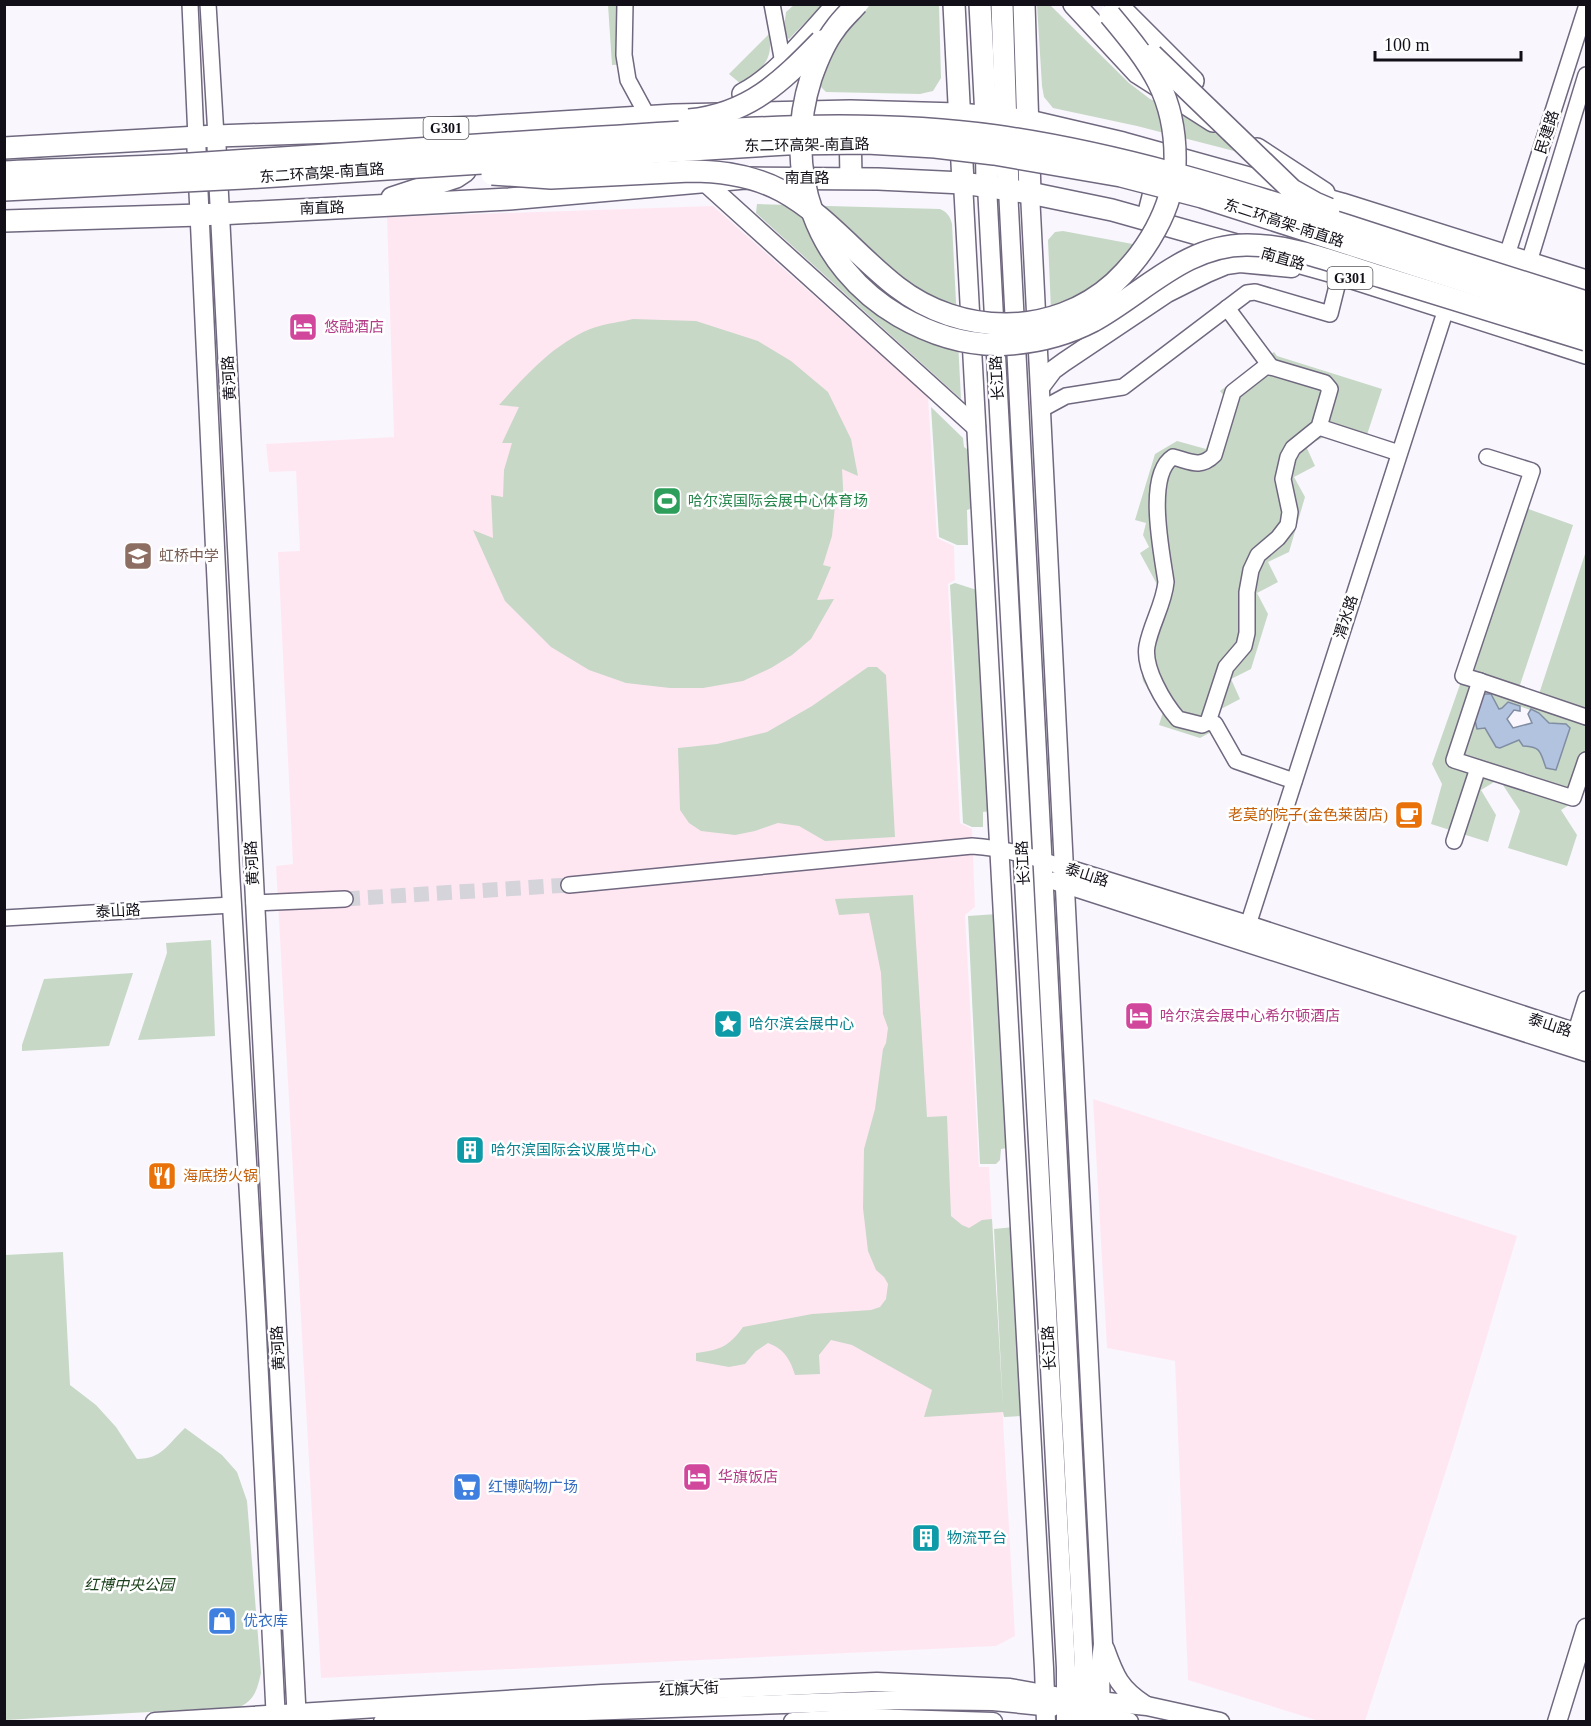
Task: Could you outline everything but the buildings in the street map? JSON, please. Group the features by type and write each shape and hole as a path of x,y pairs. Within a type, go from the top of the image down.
{"highway":[{"path":"674,115 735,98 750,91 783,63 838,4"},
{"path":"472,145 577,128 709,118 734,110 767,92 784,79 857,4"},
{"path":"857,4 834,29 820,55 803,104 800,127 802,172 809,206 820,231 846,272 880,304 916,326 942,336 988,345 1009,344 1055,335 1091,322 1128,299 1163,273 1197,255 1249,244 1281,248 1331,261 1587,340"},
{"path":"954,4 963,183"},
{"name":"长江路","path":"980,4 1008,189"},
{"name":"长江路","path":"987,186 996,118 1002,4"},
{"path":"1023,4 1030,193"},
{"path":"1074,4 1138,73 1342,204"},
{"path":"1108,8 1280,164"},
{"path":"408,167 550,178 690,171 709,171 741,176 771,186 800,202 833,228 884,277 926,306 957,318 981,322 1007,325 1040,321 1079,307 1097,296 1122,275 1154,234 1171,187 1175,148 1166,100 1149,64 1108,8"},
{"path":"1108,8 1292,190 1315,203 1349,216 1587,291"},
{"name":"G301","path":"4,148 674,115 850,111 958,114 1029,121 1163,154 1342,204 1587,281"},
{"path":"850,111 851,178"},
{"path":"582,121 496,143 485,152 482,162 486,170 493,175 585,194"},
{"name":"东二环高架-南直路","path":"4,172 185,164 693,132 822,127 868,126 994,135 1122,159 1207,182 1587,302"},
{"path":"365,131 462,148 469,160 465,171 456,177 365,207"},
{"name":"东二环高架-南直路","path":"4,190 787,144 867,143 935,147 994,154 1121,176 1202,196 1587,320"},
{"path":"1148,220 1163,154"},
{"name":"南直路","path":"4,221 365,207 585,194 745,178 851,178 963,183 1008,189 1112,210 1340,274 1587,353"}],"main road":[{"name":"黄河路","path":"206,137 254,903 297,1717"},
{"path":"706,183 976,428"},
{"path":"963,183 999,848 993,870 1043,1637 1045,1707"},
{"name":"长江路","path":"987,186 1065,1644 1083,1711"},
{"name":"长江路","path":"1008,189 1084,1668 1083,1711"},
{"path":"1030,193 1103,1644 1100,1670 1083,1711"},
{"name":"黄河路","path":"210,214 232,905 276,1717"},
{"path":"1041,386 1053,370 1167,293 1226,265 1240,263 1267,265 1340,274"},
{"name":"泰山路","path":"993,870 1024,873 1043,869 1587,1052"},
{"name":"泰山路","path":"1065,877 1248,925 1581,1035"},
{"path":"1557,1722 1587,1628"},
{"path":"1010,1688 1022,1685 1035,1671 1040,1658 1043,1637"},
{"path":"1103,1644 1119,1683 1130,1695 1147,1706"},
{"path":"1567,1722 1587,1661"},
{"name":"红旗大街","path":"155,1722 297,1717 579,1695 855,1683 953,1684 1010,1688 1045,1707"},
{"name":"红旗大街","path":"383,1722 557,1712 901,1700 993,1701 1083,1711 1129,1722"},
{"name":"红旗大街","path":"1083,1711 1147,1706 1220,1722"},
{"path":"792,1722 868,1720 993,1722"}],"street":[{"name":"黄河路","path":"190,4 206,137"},
{"name":"黄河路","path":"206,137 208,4"},
{"path":"625,4 624,55 628,80 648,117"},
{"path":"772,4 783,63"},
{"name":"民建路","path":"1508,255 1587,8"},
{"name":"民建路","path":"1529,262 1587,75"},
{"path":"1042,409 1066,396 1123,387 1247,293 1256,292 1330,314 1340,274"},
{"path":"1227,308 1272,367"},
{"name":"渭水路","path":"1248,925 1446,309"},
{"path":"1208,722 1226,667 1244,646 1247,633 1247,592 1251,570 1258,555 1278,538 1288,525 1290,512 1283,479 1288,457 1293,448 1319,427 1330,389 1324,383 1272,367 1265,367 1233,392 1214,455 1207,462 1200,464 1173,456 1167,461 1156,505 1166,582 1165,594 1147,648 1152,680 1178,719 1202,725 1208,722 1215,724 1236,761 1294,781"},
{"path":"1319,427 1399,453"},
{"path":"1487,457 1532,471 1463,676 1587,717"},
{"path":"1480,681 1454,760 1573,798 1587,760"},
{"path":"1454,841 1478,768"},
{"name":"泰山路","path":"569,885 972,846 1023,853 1043,869"},
{"path":"254,903 345,899"},
{"name":"泰山路","path":"4,918 232,905"},
{"path":"1581,1035 1587,999"}],"shaded area":[{"path":"713,206 928,397 937,538 954,546 955,580 948,584 960,823 972,829 975,907 965,915 979,1167 989,1167 1015,1636 996,1646 321,1678 276,866 293,864 278,552 300,551 296,471 269,472 266,444 394,437 387,217"},
{"path":"1093,1099 1517,1236 1453,1449 1365,1721 1319,1721 1188,1680 1175,1361 1107,1348"}],"green space":[{"path":"608,5 633,5 631,64 612,65"},
{"path":"794,5 822,5 789,39 783,35 786,12"},
{"path":"870,5 939,5 941,78 933,91 920,94 826,92 820,86 838,43"},
{"path":"1037,5 1050,5 1129,83 1150,99 1196,117 1238,152 1137,126 1053,108 1044,97 1042,86"},
{"path":"769,34 768,58 760,69 741,84 729,74"},
{"path":"757,204 940,209 946,213 952,224 961,399 756,213"},
{"path":"1063,231 1138,245 1108,280 1051,310 1048,240 1055,232"},
{"name":"哈尔滨国际会展中心体育场","path":"633,319 696,321 758,341 791,361 828,392 851,439 858,476 842,469 844,504 835,506 832,536 823,565 831,567 817,600 834,599 811,639 792,655 771,668 743,681 703,688 670,688 626,683 589,670 551,647 505,601 473,530 493,538 491,495 503,497 504,470 512,443 502,443 519,407 499,405 531,371 568,340 605,324"},
{"path":"1274,352 1277,356 1382,389 1363,447 1326,436 1306,446 1315,466 1294,477 1305,497 1289,552 1268,562 1278,582 1257,593 1268,614 1251,669 1231,679 1240,699 1219,710 1213,731 1200,738 1159,725 1163,712 1143,681 1138,650 1159,588 1140,553 1149,547 1143,535 1146,523 1135,520 1155,454 1177,441 1206,449 1224,396 1220,391"},
{"path":"931,407 963,438 964,447 971,452 973,508 967,510 968,545 957,545 939,537"},
{"path":"1520,506 1573,525 1519,688 1539,694 1586,551 1586,779 1580,798 1561,810 1577,835 1567,866 1508,848 1520,811 1499,779 1481,790 1496,815 1488,842 1431,824 1442,784 1432,764 1463,676 1480,681 1470,711 1473,712 1477,728 1485,728 1496,747 1500,748 1519,740 1523,746 1537,749 1546,768 1555,770 1569,728 1566,724 1549,723 1539,713 1508,702 1502,709 1499,709 1491,694 1479,694 1483,678 1464,672"},
{"path":"955,583 980,591 990,811 983,812 983,827 972,827 963,823 950,585"},
{"path":"868,667 877,667 886,675 895,837 825,841 799,826 778,823 735,835 701,831 689,823 680,810 678,748 717,744 767,732 812,706"},
{"path":"913,895 927,1117 947,1116 951,1216 969,1228 982,1220 992,1219 1003,1408 994,1229 1014,1227 1022,1416 1004,1417 1003,1412 924,1417 932,1390 852,1345 831,1340 819,1355 820,1374 795,1375 786,1355 768,1343 756,1351 745,1364 729,1367 696,1361 696,1353 723,1346 733,1339 743,1327 812,1314 871,1310 880,1307 886,1299 888,1284 876,1270 868,1251 863,1208 864,1149 875,1109 888,1028 883,1014 881,973 869,913 839,915 835,899"},
{"path":"997,914 1007,1148 1001,1149 1000,1160 996,1164 980,1164 968,916"},
{"path":"211,940 215,1036 138,1040 167,953 166,943"},
{"path":"133,973 109,1046 22,1051 44,979"},
{"name":"红博中央公园","path":"63,1252 70,1385 96,1405 116,1427 137,1459 159,1453 185,1428 222,1455 237,1472 247,1501 261,1673 255,1693 240,1707 5,1720 5,1255"}],"water":[{"path":"1479,694 1491,694 1499,709 1508,702 1520,706 1520,711 1514,710 1507,719 1513,728 1532,723 1528,714 1531,709 1549,723 1566,724 1570,728 1556,770 1546,768 1537,749 1523,746 1519,740 1500,748 1496,747 1485,728 1477,729 1473,712"}],"tunnel":[{"path":"345,899 569,885"}],"place":[{"name":"悠融酒店","path":"303,327"},
{"name":"哈尔滨国际会展中心体育场","path":"667,501"},
{"name":"虹桥中学","path":"138,556"},
{"name":"老莫的院子(金色莱茵店)","path":"1409,815"},
{"name":"哈尔滨会展中心希尔顿酒店","path":"1139,1016"},
{"name":"哈尔滨会展中心","path":"728,1024"},
{"name":"哈尔滨国际会议展览中心","path":"470,1150"},
{"name":"海底捞火锅","path":"162,1176"},
{"name":"华旗饭店","path":"697,1477"},
{"name":"红博购物广场","path":"467,1487"},
{"name":"物流平台","path":"926,1538"},
{"name":"优衣库","path":"222,1621"}]}
